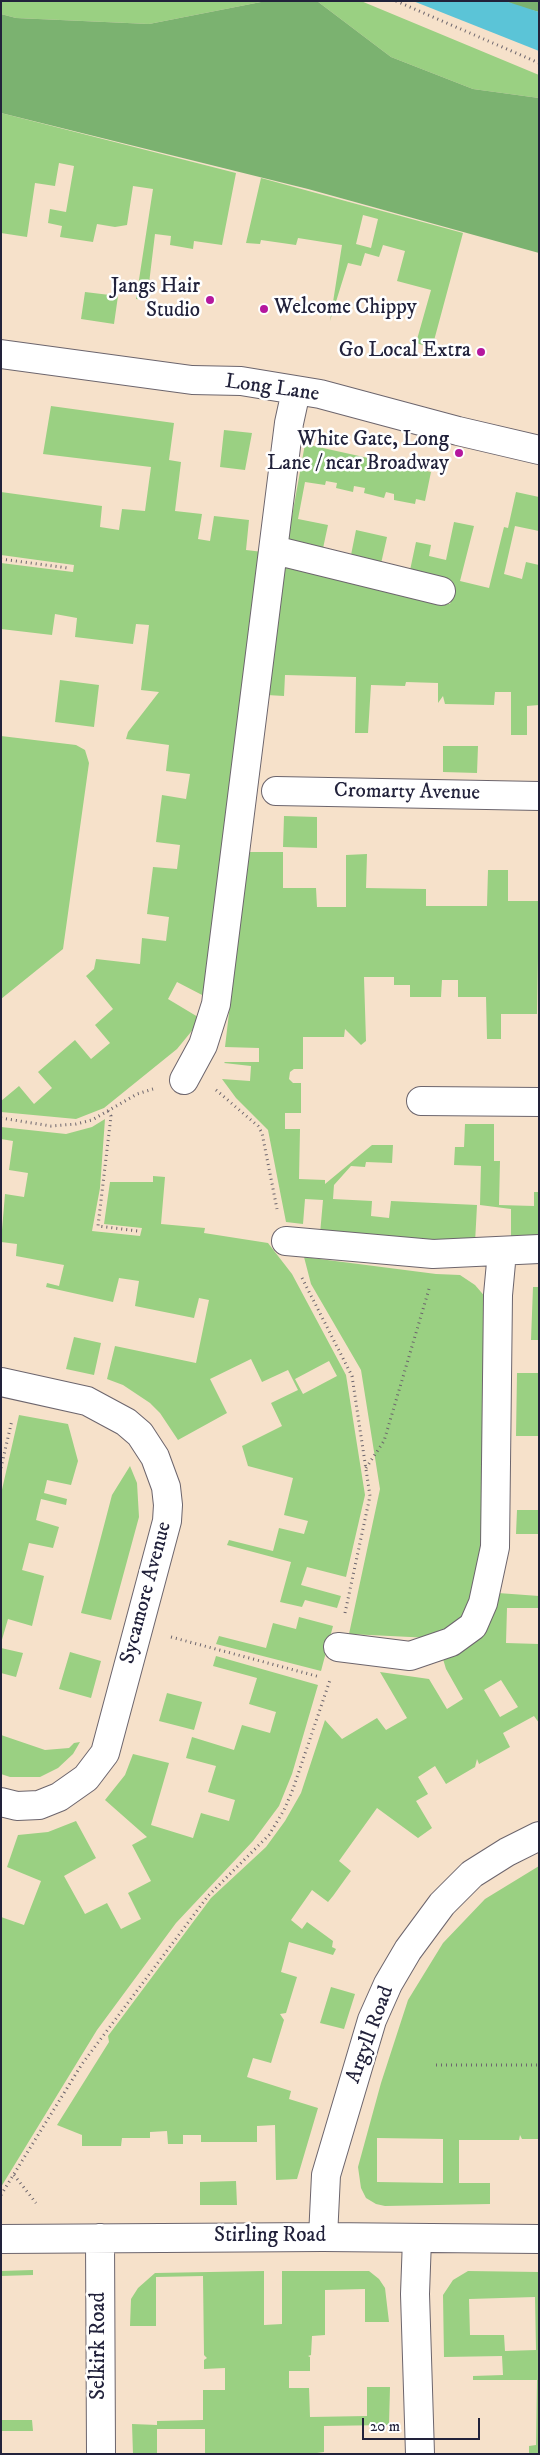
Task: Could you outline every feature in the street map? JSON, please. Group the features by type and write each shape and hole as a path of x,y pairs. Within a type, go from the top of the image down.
{"street":[{"name":"Long Lane","path":"1,354 192,380 241,381 320,394 458,431 539,450"},
{"path":"184,1080 204,1045 216,1004 296,391"},
{"path":"274,550 441,591"},
{"name":"Cromarty Avenue","path":"276,791 539,796"},
{"path":"421,1102 539,1102"},
{"path":"286,1241 440,1254 539,1249"},
{"path":"338,1646 410,1656 451,1642 473,1626 483,1603 495,1546 498,1295 502,1252"},
{"name":"Sycamore Avenue","path":"1,1382 87,1401 126,1422 140,1434 155,1457 166,1487 168,1505 167,1521 105,1753 86,1778 59,1798 39,1805 17,1806 1,1802"},
{"name":"Argyll Road","path":"322,2237 326,2175 372,2020 388,1984 408,1950 442,1904 472,1874 507,1852 539,1836"},
{"name":"Stirling Road","path":"1,2239 322,2237 539,2239"},
{"name":"Selkirk Road","path":"100,2238 101,2454"},
{"path":"417,2238 415,2294 420,2454"}],"path":[{"path":"396,1 539,63"},
{"path":"1,559 68,568"},
{"path":"1,1118 51,1126 76,1124 92,1120 137,1094 184,1080 219,1090 258,1126 262,1133 279,1225 311,1298 352,1376 370,1496 330,1680 284,1810 269,1835 208,1896 82,2064 1,2195"},
{"path":"108,1111 111,1116 98,1226 138,1231"},
{"path":"366,1469 384,1441 440,1254"},
{"path":"1,1468 12,1416"},
{"path":"170,1637 330,1680"},
{"path":"436,2065 539,2065"},
{"path":"14,2175 38,2206"}],"green space":[{"path":"1,1 266,1 149,24 16,18 1,14"},
{"path":"266,1 317,1 391,57 473,89 539,98 539,253 308,189 1,113 1,14 16,18 149,24"},
{"path":"317,1 361,1 539,75 539,98 473,89 391,57"},
{"path":"505,1 539,1 539,12 519,7"},
{"path":"1,113 236,173 222,245 194,241 193,249 170,245 171,236 155,234 147,300 136,299 153,189 133,186 127,225 115,227 97,224 93,242 60,237 62,226 48,223 50,209 66,212 74,166 59,163 55,186 35,183 27,237 1,233"},
{"path":"261,178 463,233 432,348 416,343 431,290 397,281 405,251 383,245 379,257 365,253 361,266 348,263 330,321 342,245 298,238 296,245 261,240 260,244 246,243","holes":["363,215 378,219 371,248 356,244"]},
{"path":"85,292 118,296 114,324 81,319"},
{"path":"51,406 174,423 169,460 181,462 175,511 202,514 198,539 210,541 214,516 249,520 246,550 263,552 204,996 177,982 168,999 198,1017 195,1027 177,1049 104,1108 76,1119 1,1112 1,1101 19,1086 34,1104 52,1088 38,1072 75,1040 91,1059 110,1043 95,1025 113,1009 86,976 94,969 96,959 140,964 142,938 166,941 169,917 147,914 153,867 177,869 180,845 156,842 162,795 186,799 190,774 166,771 169,745 126,739 128,732 159,692 141,690 149,625 136,624 133,644 75,637 77,618 55,614 52,635 1,629 1,563 73,572 74,565 1,555 1,492 102,506 100,527 119,530 122,509 145,511 151,467 43,454"},
{"path":"224,430 252,433 245,470 220,467"},
{"path":"305,444 431,472 425,501 416,499 415,504 394,500 394,494 386,492 384,498 364,493 365,488 354,486 353,492 336,488 337,483 326,481 325,485 305,482 298,519 328,525 322,553 287,544"},
{"path":"516,492 539,497 539,531 515,526 504,574 522,579 526,562 539,565 539,705 527,706 527,735 511,735 511,692 495,692 494,705 445,704 443,696 438,703 438,683 406,682 405,686 371,685 368,733 355,733 356,677 285,675 284,696 267,695 284,561 450,604 455,586 409,575 416,542 431,545 429,556 446,560 454,522 474,526 460,581 489,588 504,527 508,528"},
{"path":"356,530 387,537 380,568 350,560"},
{"path":"60,680 99,685 94,727 55,722"},
{"path":"1,736 76,745 85,750 89,763 63,949 1,999"},
{"path":"443,746 478,746 477,773 443,772"},
{"path":"284,816 317,817 317,848 283,847"},
{"path":"248,852 283,852 283,888 316,888 317,907 346,907 346,855 367,854 366,888 426,889 426,906 487,906 488,870 508,870 508,901 539,901 537,1014 501,1014 501,1039 487,1039 486,997 458,997 458,980 442,980 441,997 410,997 410,985 394,985 394,977 364,977 366,1041 361,1045 345,1029 344,1037 303,1037 303,1069 294,1069 290,1072 289,1079 293,1083 301,1083 301,1113 285,1113 285,1129 300,1129 299,1179 325,1180 325,1184 372,1145 393,1145 392,1163 366,1162 365,1167 351,1166 334,1185 333,1199 372,1201 371,1216 389,1218 391,1201 477,1205 475,1243 320,1234 323,1200 305,1199 303,1224 286,1222 268,1130 236,1098 222,1079 250,1081 251,1066 225,1062 259,1062 259,1048 225,1047"},
{"path":"105,1119 100,1188 92,1231 140,1236 142,1228 104,1224 110,1182 153,1182 153,1176 165,1177 161,1224 205,1228 204,1233 268,1243 292,1274 346,1375 365,1495 346,1577 307,1567 301,1585 341,1596 337,1608 305,1600 302,1607 280,1602 291,1562 227,1545 229,1540 273,1551 279,1528 304,1534 308,1521 284,1515 293,1478 248,1466 242,1446 282,1426 271,1403 298,1390 288,1370 262,1382 251,1359 210,1379 227,1413 178,1440 160,1413 150,1403 123,1385 107,1379 115,1346 196,1363 209,1300 199,1298 194,1318 135,1306 139,1281 119,1278 113,1302 46,1287 47,1283 59,1286 64,1265 16,1256 17,1244 1,1242 5,1194 24,1197 28,1173 9,1170 13,1141 1,1139 1,1127 66,1134 92,1127","holes":["329,1361 337,1376 303,1394 295,1379"]},
{"path":"465,1124 494,1124 494,1161 500,1161 499,1205 534,1206 534,1192 539,1192 539,1236 511,1237 511,1209 480,1205 481,1166 454,1165 455,1147 464,1147"},
{"path":"304,1257 436,1274 460,1275 475,1285 487,1299 483,1540 473,1601 465,1617 448,1632 431,1638 349,1634 380,1489 361,1370 311,1284"},
{"path":"533,1287 539,1287 539,1340 531,1340"},
{"path":"74,1337 101,1343 94,1375 66,1369"},
{"path":"517,1373 539,1373 539,1436 516,1436"},
{"path":"19,1415 68,1424 78,1461 71,1485 47,1480 44,1493 67,1499 66,1505 41,1499 36,1520 59,1527 53,1548 29,1543 22,1570 44,1576 32,1626 8,1619 1,1643 1,1494"},
{"path":"130,1466 137,1483 139,1517 111,1620 81,1613 112,1495"},
{"path":"517,1510 539,1510 539,1534 516,1534"},
{"path":"498,1593 539,1596 539,1608 507,1608 506,1643 539,1644 539,1723 534,1716 503,1733 510,1747 479,1764 477,1759 475,1767 446,1784 435,1766 418,1777 428,1794 416,1801 432,1828 418,1838 377,1808 339,1861 351,1871 333,1896 328,1902 312,1890 291,1920 302,1929 307,1922 333,1941 332,1947 336,1949 333,1955 289,1942 281,1972 297,1977 286,2013 280,2014 284,2020 271,2063 253,2058 247,2077 291,2091 289,2099 318,2108 297,2179 276,2180 275,2125 257,2126 257,2142 201,2142 201,2135 183,2135 183,2144 168,2144 167,2131 150,2132 150,2138 122,2138 121,2146 82,2146 82,2135 57,2125 109,2042 108,2036 211,1898 266,1847 285,1821 301,1793 325,1720 342,1739 377,1718 386,1730 407,1718 380,1672 429,1679 447,1709 463,1699 446,1669 443,1659","holes":["501,1680 518,1707 500,1717 484,1690"]},
{"path":"299,1617 333,1626 321,1671 216,1644 219,1636 266,1648 273,1623 296,1629"},
{"path":"1,1648 23,1653 16,1677 1,1673"},
{"path":"70,1652 101,1661 91,1698 59,1689"},
{"path":"216,1656 318,1685 292,1774 279,1806 253,1841 176,1923 97,2030 1,2187 1,1917 24,1925 41,1881 7,1867 18,1835 48,1832 76,1821 96,1858 64,1876 85,1914 107,1903 121,1929 141,1919 128,1893 151,1881 132,1845 147,1837 105,1800 125,1775 133,1754 169,1763 151,1825 193,1838 201,1813 229,1821 235,1800 208,1792 216,1766 186,1758 192,1737 234,1750 242,1725 270,1733 276,1712 249,1704 257,1678 213,1666"},
{"path":"167,1693 202,1702 194,1730 159,1721"},
{"path":"1,1735 45,1750 69,1748 74,1743 80,1742 73,1754 58,1768 40,1777 10,1777 1,1774"},
{"path":"539,1866 539,2139 522,2139 520,2135 519,2140 459,2140 459,2183 490,2183 490,2204 385,2206 376,2204 366,2198 361,2188 358,2167 381,2083 408,2000 443,1943 485,1899","holes":["377,2138 443,2139 443,2183 377,2182"]},
{"path":"331,1987 355,1994 344,2029 320,2023"},
{"path":"236,2181 237,2205 200,2205 200,2182"},
{"path":"33,2270 33,2275 1,2276 1,2271"},
{"path":"264,2271 264,2325 282,2324 282,2271 369,2271 379,2279 385,2288 389,2322 365,2322 365,2289 325,2290 325,2335 312,2336 311,2355 308,2356 310,2357 310,2371 289,2371 289,2388 309,2388 310,2417 367,2416 367,2387 390,2387 389,2425 324,2426 324,2452 310,2454 205,2454 205,2429 157,2429 157,2454 133,2454 132,2424 157,2425 157,2421 203,2420 203,2390 225,2390 225,2368 204,2369 204,2360 207,2358 204,2355 203,2276 156,2277 156,2326 130,2326 131,2299 138,2288 155,2273"},
{"path":"468,2271 539,2272 539,2454 529,2454 529,2446 536,2445 537,2380 473,2380 473,2376 503,2375 502,2356 444,2357 443,2295 453,2280","holes":["535,2297 536,2350 505,2351 504,2335 470,2335 469,2299"]},
{"path":"1,2420 32,2420 33,2431 2,2431 1,2438"}],"water":[{"path":"413,1 505,1 539,12 539,51"}],"place":[{"name":"Jangs Hair Studio","path":"210,300"},
{"name":"Welcome Chippy","path":"264,309"},
{"name":"Go Local Extra","path":"481,352"},
{"name":"White Gate, Long Lane / near Broadway","path":"459,453"}]}
